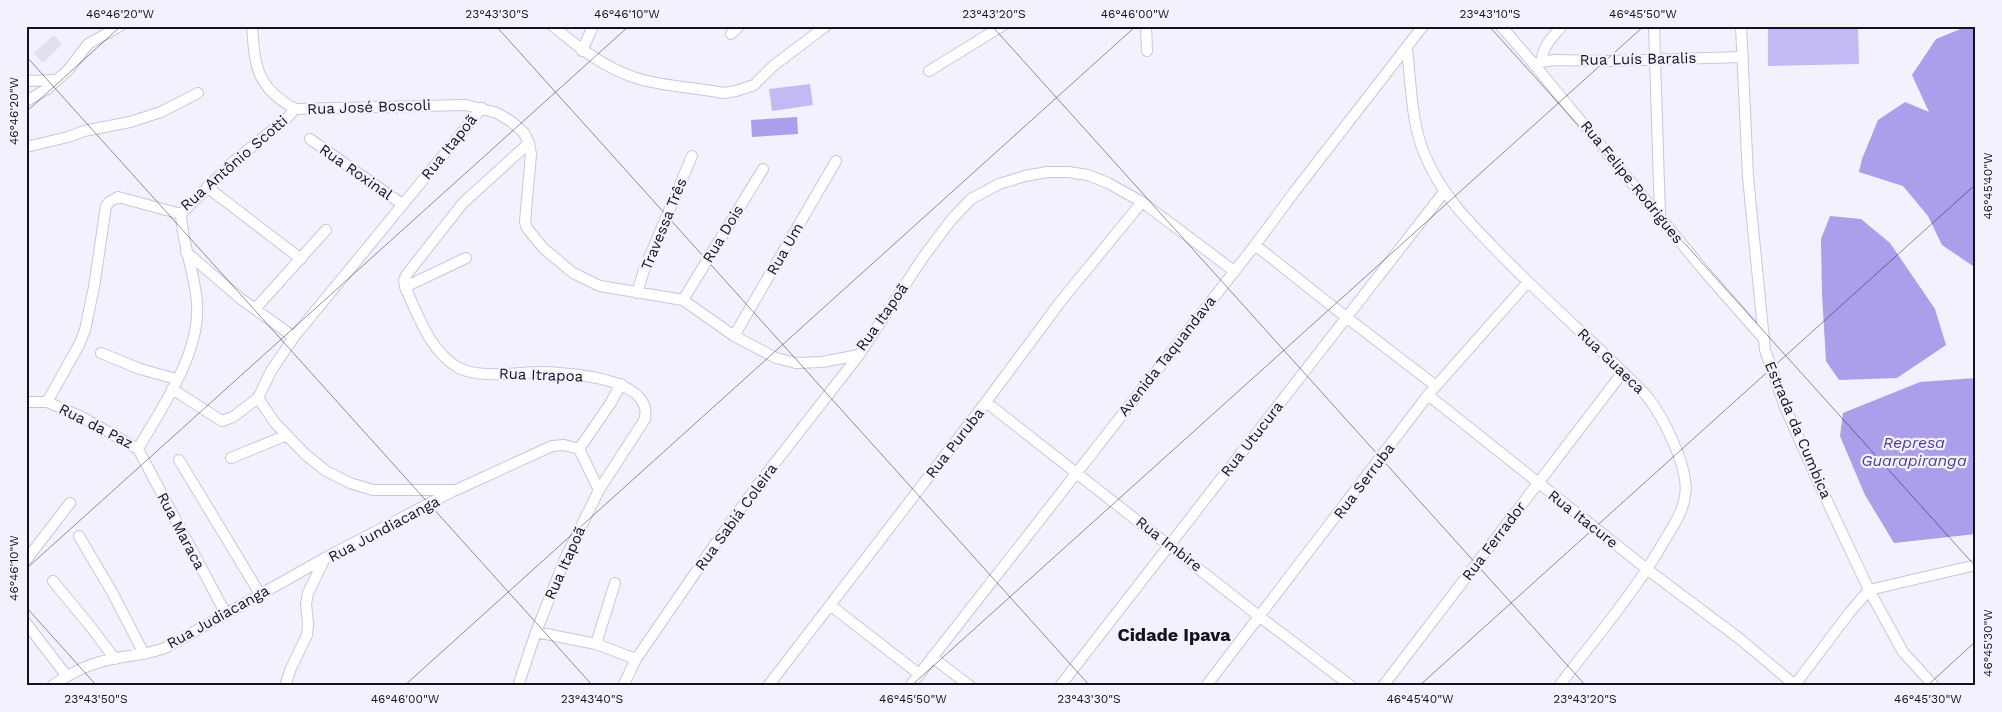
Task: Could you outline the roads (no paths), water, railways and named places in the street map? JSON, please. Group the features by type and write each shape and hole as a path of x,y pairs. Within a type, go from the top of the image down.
{"street":[{"path":"26,102 48,89 74,64 88,44 120,26"},
{"name":"Rua José Boscoli","path":"252,26 258,74 273,93 295,109 439,105 466,105 482,108"},
{"path":"554,26 582,51 611,68 640,79 724,92 754,85 773,66 826,26"},
{"path":"582,51 593,26"},
{"path":"929,71 1002,26"},
{"path":"1146,26 1147,51"},
{"name":"Avenida Taquandava","path":"910,686 1256,245 1295,191 1423,26"},
{"name":"Rua Felipe Rodrigues","path":"1501,26 1538,62 1705,272 1763,338"},
{"path":"1538,62 1546,46 1562,26"},
{"path":"1654,26 1660,216"},
{"name":"Estrada da Cumbica","path":"1742,26 1748,177 1764,350 1785,407 1869,590 1903,652 1934,686"},
{"name":"Rua Guaeca","path":"1407,48 1416,126 1424,153 1444,192 1460,213 1528,282 1646,395 1661,416 1682,467 1686,495 1679,516 1648,570 1559,686"},
{"name":"Rua Luís Baralis","path":"1538,62 1743,57"},
{"path":"26,81 56,80"},
{"path":"26,147 68,137 84,131 130,122 161,112 198,93"},
{"name":"Rua Itapoã","path":"258,398 271,371 294,337 482,108 512,122 524,133 531,154 525,222 527,228 543,248 573,272 600,286 683,300 734,336 776,358 796,364 822,362 859,354 924,256 952,219 971,199 999,184 1025,176 1047,172 1068,172 1108,183 1142,202 1234,271"},
{"name":"Rua Antônio Scotti","path":"47,402 79,345 85,330 94,287 106,206 109,202 118,197 181,214 233,162 286,120 295,109"},
{"name":"Rua Roxinal","path":"310,139 402,204"},
{"path":"466,258 404,287 404,280 407,274 463,203 528,143"},
{"name":"Travessa Três","path":"638,293 644,270 692,156"},
{"name":"Rua Um","path":"734,336 836,161"},
{"name":"Rua Dois","path":"683,300 763,169"},
{"path":"207,187 301,259"},
{"name":"Rua Utucura","path":"1060,686 1444,192"},
{"name":"Rua Puruba","path":"768,686 1062,300 1142,202"},
{"name":"Rua da Paz","path":"47,402 82,417 138,449 172,389 194,339 197,303 186,252 181,214"},
{"path":"255,309 326,230"},
{"path":"1256,245 1436,386"},
{"path":"186,252 255,309 294,337"},
{"name":"Rua Serruba","path":"1206,686 1428,395 1528,282"},
{"name":"Rua Itrapoa","path":"404,287 436,349 460,369 482,374 570,374 621,384 640,397 645,408 645,419 599,490"},
{"path":"101,353 140,369 176,379"},
{"name":"Rua Sabiá Coleira","path":"623,686 636,659 757,486 859,354"},
{"name":"Rua Ferrador","path":"1383,686 1623,372"},
{"path":"579,449 610,404 621,384"},
{"path":"172,389 222,421 233,417 258,398 275,423 326,471 350,483 373,490 456,490 552,446 564,445 579,449 599,490"},
{"name":"Rua Itacure","path":"1428,395 1648,570 1740,639 1795,685"},
{"path":"26,402 47,402"},
{"name":"Rua Imbire","path":"986,402 1351,686"},
{"path":"231,458 287,435"},
{"name":"Rua Maraca","path":"138,449 226,614"},
{"path":"179,460 260,594"},
{"name":"Rua Jundiacanga","path":"285,686 291,668 307,635 306,604 308,593 325,558 456,490"},
{"name":"Rua Itapoã","path":"518,686 536,632 565,559 599,490"},
{"path":"26,560 30,548 70,503"},
{"path":"79,536 112,592 144,654"},
{"name":"Rua Judiacanga","path":"52,686 66,676 115,658 155,652 167,647 325,558"},
{"path":"1795,685 1869,590 1976,565"},
{"path":"53,581 115,658"},
{"path":"596,644 614,583"},
{"path":"830,605 919,674"},
{"path":"26,623 66,676"},
{"path":"536,632 596,644 636,659"},
{"path":"932,657 970,686"}],"water":[{"path":"1968,26 1976,26 1976,268 1942,245 1928,216 1903,186 1859,172 1862,159 1878,120 1905,102 1929,112 1912,75 1936,39"},
{"path":"797,117 798,134 752,137 751,120"},
{"path":"1830,216 1861,219 1890,243 1935,309 1946,345 1897,378 1839,380 1826,361 1821,239"},
{"name":"Represa Guarapiranga","path":"1976,378 1976,534 1894,543 1865,495 1840,436 1843,413 1920,382"}],"district":[{"name":"Cidade Ipava","path":"1174,634"}]}
